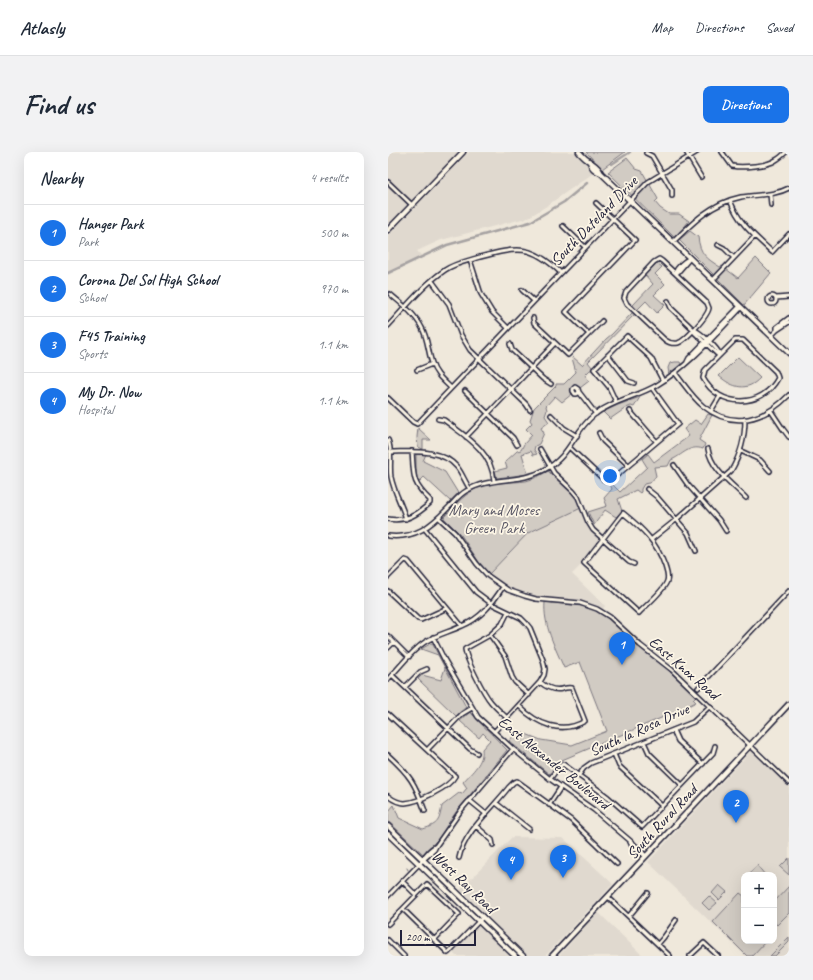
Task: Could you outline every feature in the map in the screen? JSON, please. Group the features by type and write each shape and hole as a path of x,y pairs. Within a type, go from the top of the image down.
{"main road":[{"path":"388,230 462,152"},
{"path":"580,152 599,169 600,173 789,353"},
{"name":"South Rural Road","path":"552,956 789,704"},
{"name":"West Ray Road","path":"388,826 479,922 515,956"},
{"name":"West Ray Road","path":"388,834 482,917 523,956"}],"street":[{"path":"686,152 701,177"},
{"name":"South Dateland Drive","path":"388,398 417,424 648,182 697,152"},
{"path":"722,152 732,166 738,167 769,163 785,153 789,157"},
{"path":"646,153 652,156 672,190 672,196"},
{"path":"388,182 412,205"},
{"path":"673,242 706,212 730,200 770,194 789,188"},
{"path":"770,194 771,206"},
{"path":"730,200 734,212 741,223 772,252 789,234"},
{"path":"589,334 566,312 635,240 596,203"},
{"path":"563,226 585,247"},
{"path":"713,280 755,236"},
{"path":"718,245 724,248 734,258"},
{"path":"388,326 432,281 450,267 470,260 504,250 526,251 534,253 547,260 560,273"},
{"path":"675,273 685,261 690,258"},
{"path":"470,260 474,275 485,300 492,312 508,328"},
{"path":"657,260 662,261 675,273 708,305 709,308 708,313 680,342 674,343 665,340 627,304 624,298 626,292 657,260"},
{"path":"432,281 449,304 465,343 511,388 530,410"},
{"path":"522,290 534,301"},
{"path":"390,294 416,317 426,338 432,364 440,377 451,388"},
{"path":"776,298 789,297"},
{"path":"668,301 671,308 719,352 720,355"},
{"path":"388,536 408,535 425,529 439,518 460,495 481,484 494,480 528,477 550,467 570,448 586,422 616,402 652,388 675,373 740,307"},
{"path":"533,318 534,323 568,355 602,321"},
{"path":"771,336 777,327 787,322 789,318"},
{"path":"616,402 609,388 594,369 627,336 651,358 663,381"},
{"path":"735,340 743,340 776,372 778,378 763,394 749,400 737,402 729,400 720,396 703,378 705,370 720,355 735,340"},
{"path":"466,436 555,343"},
{"path":"510,344 512,350 543,379 551,384"},
{"path":"608,355 628,381 634,383"},
{"path":"417,370 432,364"},
{"path":"675,373 697,400 711,411 727,418 753,418 771,411 789,395"},
{"path":"570,448 603,479 609,482 678,424 652,388"},
{"path":"464,391 513,438 517,445"},
{"path":"579,392 596,414"},
{"path":"711,411 720,396"},
{"path":"630,411 643,424 656,441"},
{"path":"771,411 789,437"},
{"path":"551,415 564,428 577,436"},
{"path":"438,419 444,420 479,447 492,466 494,480"},
{"path":"652,539 677,520 724,477 737,461 745,436 745,419"},
{"path":"599,433 603,441 628,465"},
{"path":"388,440 390,445 389,475 406,519"},
{"path":"540,449 557,477 576,494 591,527 603,540 634,564"},
{"path":"708,449 709,456 724,477 746,498"},
{"path":"388,519 406,519 414,516 430,503 430,500 422,493 415,483 412,451"},
{"path":"390,452 427,451 446,459 456,466 470,489"},
{"path":"741,451 760,460 770,471"},
{"path":"674,465 688,485 719,520 726,531"},
{"path":"647,489 657,497 688,533 696,551"},
{"path":"623,513 652,539 661,556 668,577 665,586 639,613 584,563 623,513"},
{"name":"East Knox Road","path":"439,518 455,533 484,572 503,586 525,596 536,599 580,603 592,607 614,620 644,648 666,664 789,783"},
{"path":"425,529 472,588 492,604 521,618 530,628 543,660 545,669 544,675 540,682 494,732"},
{"path":"388,577 404,560 408,561 462,626"},
{"path":"388,679 419,647 433,637 462,626 479,617 492,604 503,586"},
{"path":"388,591 418,619 421,620 447,608"},
{"path":"698,688 789,591"},
{"path":"507,718 491,702 471,667 465,653 465,649 490,634 502,624 508,612"},
{"path":"490,634 505,656 515,682 529,695"},
{"path":"388,636 409,657"},
{"name":"East Alexander Boulevard","path":"433,637 478,717 513,749 550,779 594,810 646,856"},
{"path":"388,648 394,642"},
{"path":"405,687 420,672 426,669"},
{"path":"392,675 470,749 477,753"},
{"path":"519,706 537,721 556,727 577,725 585,721 572,688 568,687 554,689 547,687 540,682"},
{"name":"South la Rosa Drive","path":"579,775 584,768 591,763 693,722 710,706"},
{"path":"427,750 462,714 472,708"},
{"path":"388,714 455,776 453,780 441,790 412,802 404,803 388,796"},
{"path":"673,730 678,740 703,764"},
{"path":"644,742 649,753 682,785"},
{"path":"550,779 562,764 608,797 642,827 713,753 715,746"},
{"path":"388,895 421,862 432,848 436,846 469,800 513,749"},
{"path":"614,754 619,766 662,806"},
{"path":"388,755 409,776 425,811"},
{"path":"459,858 460,849 468,836 509,787 517,781 571,820 617,864"},
{"path":"549,805 561,786"},
{"path":"469,800 486,814"},
{"path":"496,803 529,829"},
{"path":"476,826 492,840 493,845"},
{"path":"402,881 416,895"},
{"path":"388,924 427,884 459,914 434,940"},
{"path":"629,916 648,893"},
{"path":"608,897 670,956"},
{"path":"403,909 448,953 479,922 482,917"},
{"path":"658,944 676,920"},
{"path":"388,940 404,956"},
{"path":"690,956 704,942 718,956"}],"shaded area":[{"path":"388,152 458,152 388,226"},
{"path":"469,152 574,152 595,172 524,220 522,219 441,240 417,251 423,257 388,275 388,236"},
{"path":"581,508 587,524 600,540 584,558 582,564 572,574 605,606 603,609 577,600 528,595 505,585 489,574 528,533"},
{"path":"752,750 789,785 789,956 746,956 648,862"},
{"path":"512,837 563,838 613,884 545,956 528,956 459,891"},
{"path":"598,912 643,956 559,956"},
{"path":"480,926 511,956 456,956 452,952 477,927"}],"green space":[{"path":"586,152 625,152 602,169"},
{"path":"627,158 636,169 642,171 658,199 655,202 660,208 669,214 679,214 689,221 675,238 608,172"},
{"path":"690,231 698,237 700,248 707,258 720,267 722,266 738,278 756,258 771,273 744,305 679,240"},
{"path":"657,263 662,267 655,274 665,284 654,295 665,305 657,313 646,301 637,310 633,305 653,284 645,275"},
{"path":"633,312 635,314 588,362 593,370 590,370 585,375 589,381 580,388 573,386 570,390 572,394 562,402 555,396 546,406 547,410 545,416 549,422 541,428 544,433 539,444 535,446 534,450 537,454 533,455 531,451 522,454 528,474 497,478 495,471 507,468 505,462 517,451 521,450 532,435 526,429 532,423 530,420 534,408 556,386 556,384 564,384 576,372 572,358 573,357 582,365"},
{"path":"738,357 760,378 745,387 735,386 719,376"},
{"path":"680,362 681,364 669,374 668,368 670,363"},
{"path":"640,397 634,407 631,406 626,408 610,419 603,412 618,405"},
{"path":"708,414 712,415 699,440 705,444 703,449 690,449 671,460 668,466 654,467 656,476 650,483 644,484 640,493 636,490 618,499 622,511 616,517 605,510 594,525 588,512 607,506 604,498 612,489 610,484 612,484 620,492 647,467 642,459 648,454 654,462 689,436 684,429 695,420 701,424"},
{"path":"418,428 431,440 423,440 423,449 418,447"},
{"path":"416,454 426,454 423,461 445,472 458,493 450,501 424,477 418,483 416,472"},
{"name":"Mary and Moses Green Park","path":"548,471 574,495 581,508 528,533 489,574 461,535 444,517 466,495 482,486 487,484 526,481"},
{"path":"545,602 591,608 603,615 613,622 641,649 667,669 696,696 693,699 696,702 562,760 549,774 509,741 518,731 541,740 572,745 607,731 580,662 564,668 548,627"},
{"path":"432,643 466,707 456,716 418,679 422,675 441,680 445,668 438,655 421,649"},
{"path":"470,712 507,750 456,812 438,839 423,854 388,821 388,812 394,805 399,818 423,829 432,825 439,819 442,806 459,793 462,794 467,788 463,782 477,767 481,758 482,749 490,740 483,733 479,738 460,721"},
{"path":"789,858 789,875 780,867"},
{"path":"757,865 763,872 751,872"},
{"path":"719,885 727,892 719,900 712,893"},
{"path":"789,886 789,913 777,925 777,908 777,899"},
{"path":"740,893 741,944 763,944 752,956 747,956 713,922"},
{"path":"709,896 717,903 709,910 702,903"},
{"path":"789,937 789,942 775,956 770,956"}],"waterway":[{"path":"612,164 630,152"},
{"path":"388,273 447,245 530,222 564,202 587,183"}],"place":[{"name":"Hanger Park","path":"622,665"},
{"name":"Corona Del Sol High School","path":"736,823"},
{"name":"F45 Training","path":"563,878"},
{"name":"My Dr. Now","path":"511,880"}]}
